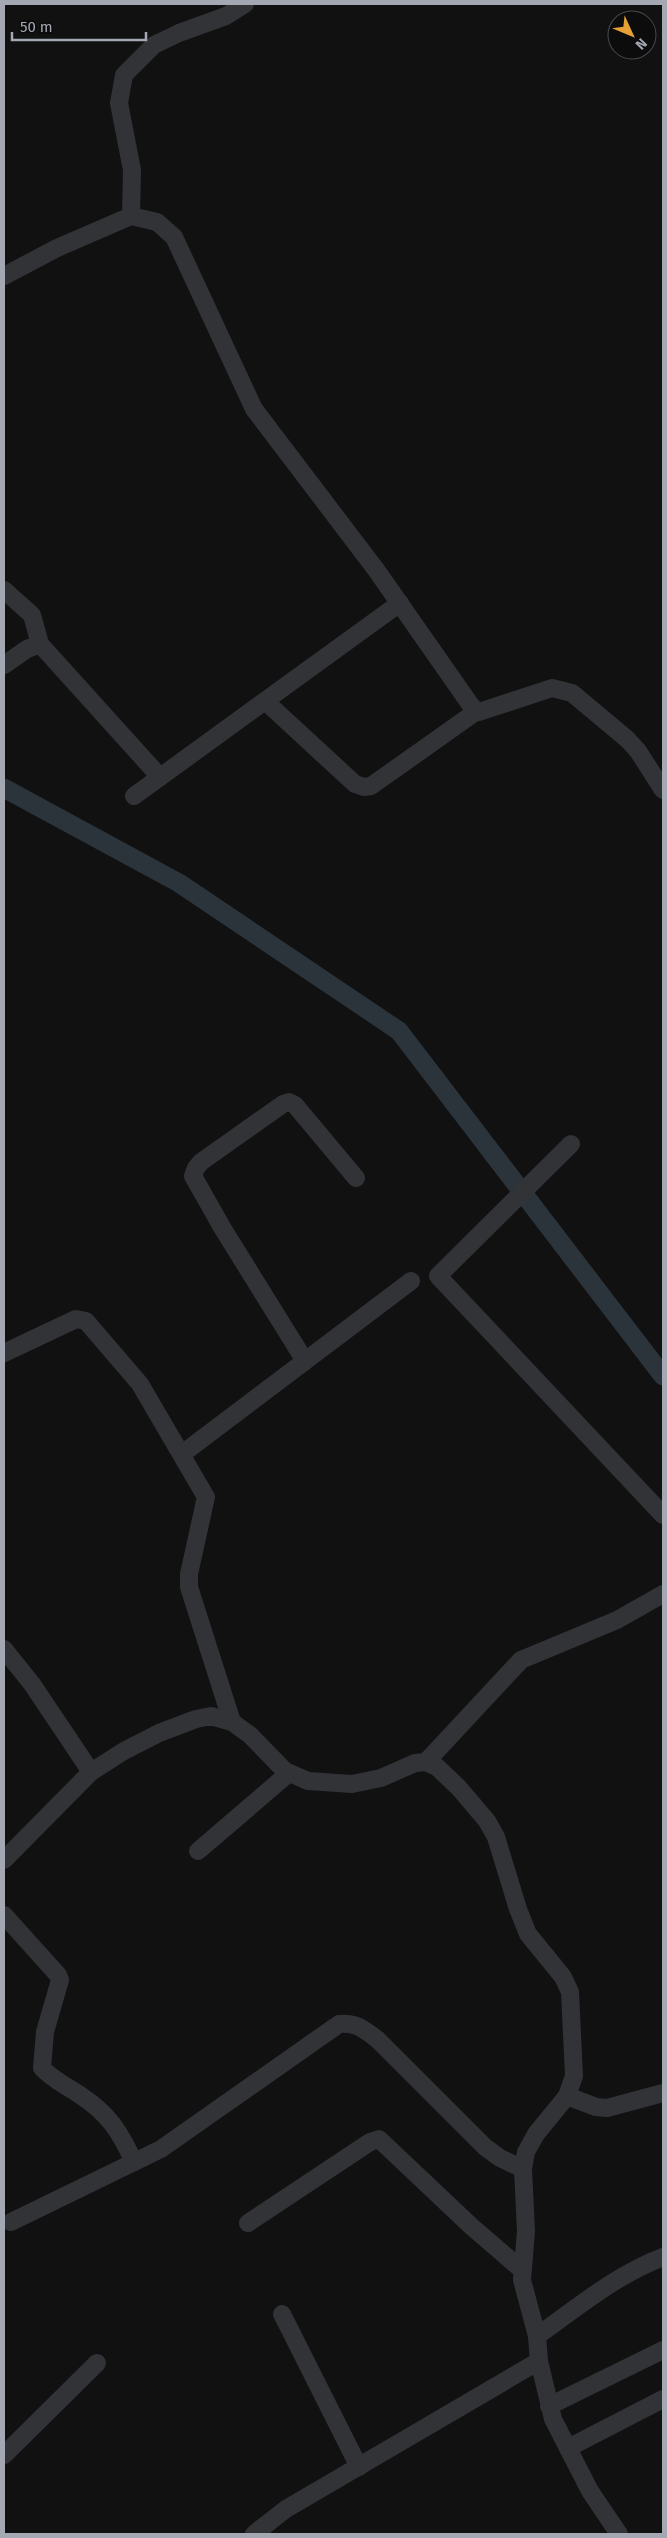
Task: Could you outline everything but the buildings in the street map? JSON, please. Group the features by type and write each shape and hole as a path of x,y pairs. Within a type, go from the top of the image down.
{"street":[{"path":"131,216 132,170 119,103 124,75 154,45 179,32 226,16 245,4"},
{"path":"4,276 57,248 131,216 157,222 174,237 254,410 400,603 477,712"},
{"path":"4,590 32,615 40,644 160,777"},
{"path":"134,796 400,603"},
{"path":"4,665 27,649 40,644"},
{"path":"265,701 355,784 364,787 371,786 477,712 552,688 572,693 627,739 638,751 663,790"},
{"path":"305,1361 223,1229 194,1176 194,1171 201,1162 283,1104 289,1102 295,1105 356,1178"},
{"path":"571,1144 438,1276 663,1515"},
{"path":"182,1454 411,1282"},
{"path":"4,1353 76,1319 86,1321 140,1384 206,1497 189,1574 189,1587 232,1722"},
{"path":"426,1762 521,1660 617,1620 663,1594"},
{"path":"4,1649 32,1684 91,1772"},
{"path":"4,1860 91,1772 150,1738 196,1719 211,1716 232,1722 250,1735 288,1773 308,1781 352,1784 382,1778 415,1763 426,1762 437,1767 459,1788 487,1821 496,1837 518,1909 528,1934 563,1977 570,1992 574,2076 567,2096 536,2134 526,2152 523,2170 527,2216 521,2269 522,2280 537,2336 538,2361 549,2406 590,2491 619,2534"},
{"path":"198,1851 288,1773"},
{"path":"4,1915 58,1975 60,1980 45,2032 42,2068 50,2076 99,2108 116,2125 134,2162"},
{"path":"11,2222 161,2149 339,2024 350,2023 363,2028 378,2040 485,2147 500,2158 523,2170"},
{"path":"567,2096 596,2107 608,2108 663,2093"},
{"path":"248,2223 370,2142 379,2139 471,2226 521,2269"},
{"path":"537,2336 620,2278 640,2266 663,2257"},
{"path":"282,2314 358,2467"},
{"path":"549,2406 663,2350"},
{"path":"254,2534 286,2509 538,2361"},
{"path":"4,2455 97,2363"},
{"path":"568,2448 663,2399"}],"waterway":[{"path":"4,788 179,883 399,1031 663,1376"}]}
